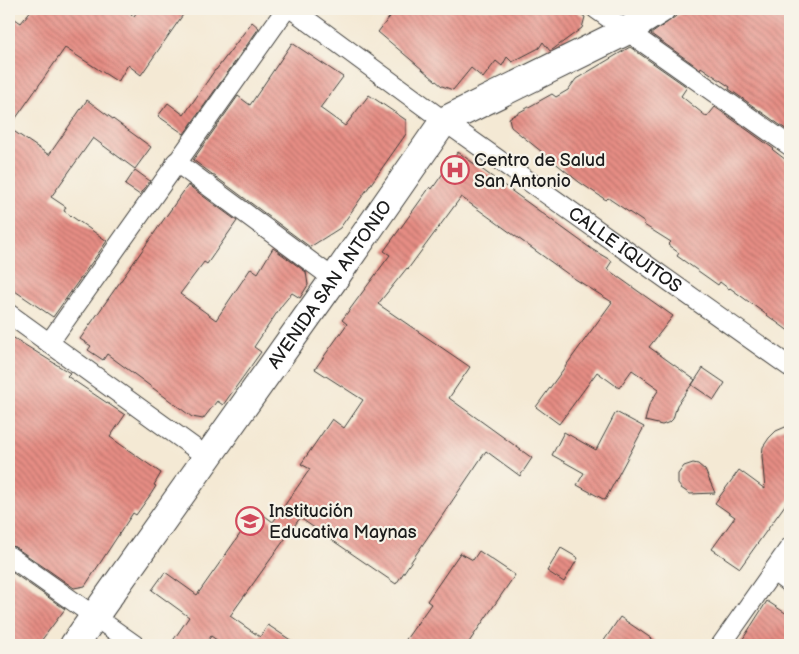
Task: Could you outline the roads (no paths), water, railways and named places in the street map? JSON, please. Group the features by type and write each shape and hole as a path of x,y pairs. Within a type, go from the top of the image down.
{"main road":[{"name":"AVENIDA SAN ANTONIO","path":"74,645 444,121 626,31 661,9"}],"street":[{"path":"49,343 286,9"},
{"name":"CALLE IQUITOS","path":"292,9 444,121 790,367"},
{"path":"596,9 790,146"},
{"path":"176,162 334,279"},
{"path":"9,314 207,457"},
{"path":"721,645 790,547"},
{"path":"9,556 135,645"},
{"path":"773,571 790,584"}],"place":[{"name":"Centro de Salud San Antonio","path":"455,170"},
{"name":"Institución Educativa Maynas","path":"250,521"}]}
